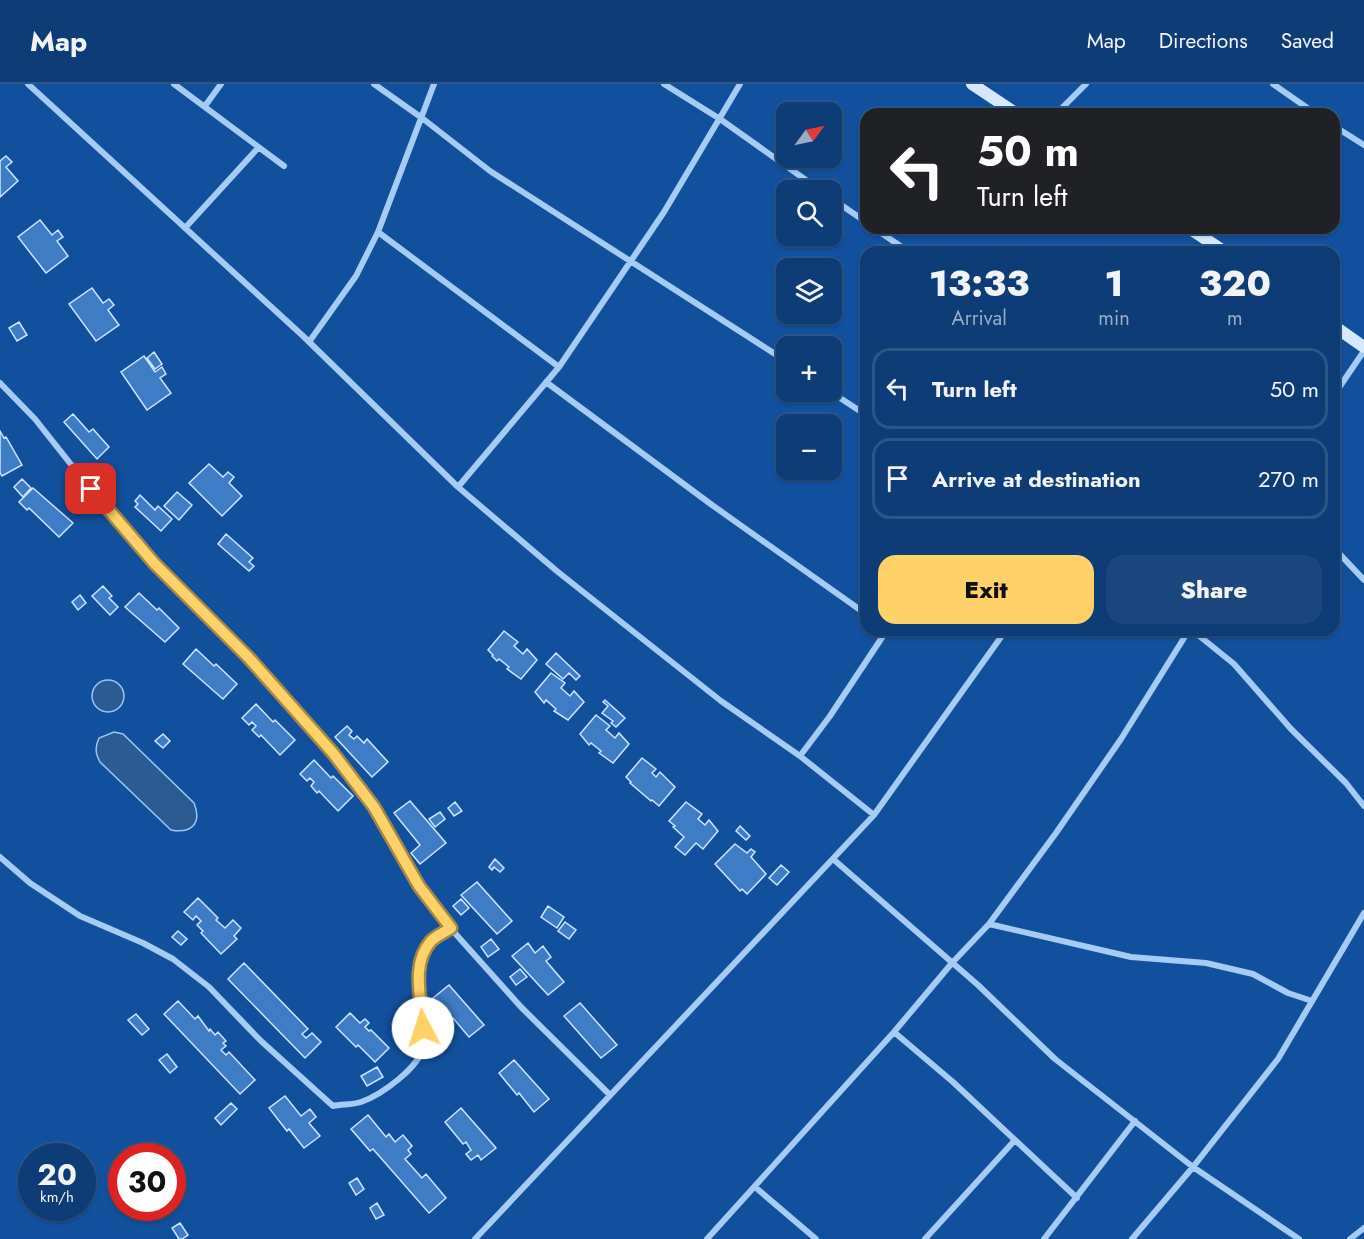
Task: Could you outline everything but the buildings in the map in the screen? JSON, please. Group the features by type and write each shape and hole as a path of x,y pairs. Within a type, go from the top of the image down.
{"main road":[{"path":"972,84 1008,108"},
{"path":"1198,234 1216,246"},
{"path":"1340,331 1364,349"}],"street":[{"path":"28,84 309,342 458,487 558,572 721,702 800,756 874,814"},
{"path":"174,84 284,166"},
{"path":"205,106 221,84"},
{"path":"374,84 490,171 776,355"},
{"path":"309,342 356,276 378,232 434,84"},
{"path":"664,84 720,119 806,180"},
{"path":"458,487 559,367 664,212 740,84"},
{"path":"1062,108 1086,84"},
{"path":"1273,84 1307,108"},
{"path":"1340,130 1364,146"},
{"path":"185,228 258,148"},
{"path":"842,206 860,218"},
{"path":"378,232 559,367"},
{"path":"883,234 900,246"},
{"path":"1340,385 1364,349"},
{"path":"546,382 712,506 860,610"},
{"path":"0,383 35,419 147,555 249,658 333,753 374,807 419,886 451,928 521,1007 610,1095"},
{"path":"842,399 860,411"},
{"path":"1340,554 1364,580"},
{"path":"800,756 830,716 883,636"},
{"path":"475,1239 874,814 1002,636"},
{"path":"707,1239 989,924 1056,834 1186,636"},
{"path":"1198,636 1234,664 1291,729 1346,783 1364,806"},
{"path":"0,856 30,883 80,916 143,943 173,960 209,987 261,1041 333,1106 360,1102 377,1094 395,1083 411,1068 424,1046 422,1010 417,981 423,958 431,942 451,928"},
{"path":"833,859 978,985 1055,1059 1193,1167 1299,1239"},
{"path":"1132,1239 1193,1167 1278,1059 1364,912"},
{"path":"989,924 1131,957 1206,963 1254,974 1288,993 1312,1001"},
{"path":"894,1032 953,1082 1077,1198"},
{"path":"1044,1239 1135,1121"},
{"path":"925,1239 1015,1140"},
{"path":"755,1187 816,1239"},
{"path":"1350,1239 1364,1228"}],"water":[{"path":"108,680 119,685 124,696 119,707 108,712 97,707 92,696 97,685"},
{"path":"114,732 123,734 194,803 197,816 193,826 185,830 171,830 100,762 96,750 99,738"}],"route":[{"path":"91,489 119,525 249,658 333,753 374,807 419,886 451,928 431,942 423,958 417,981 423,1028"}]}
